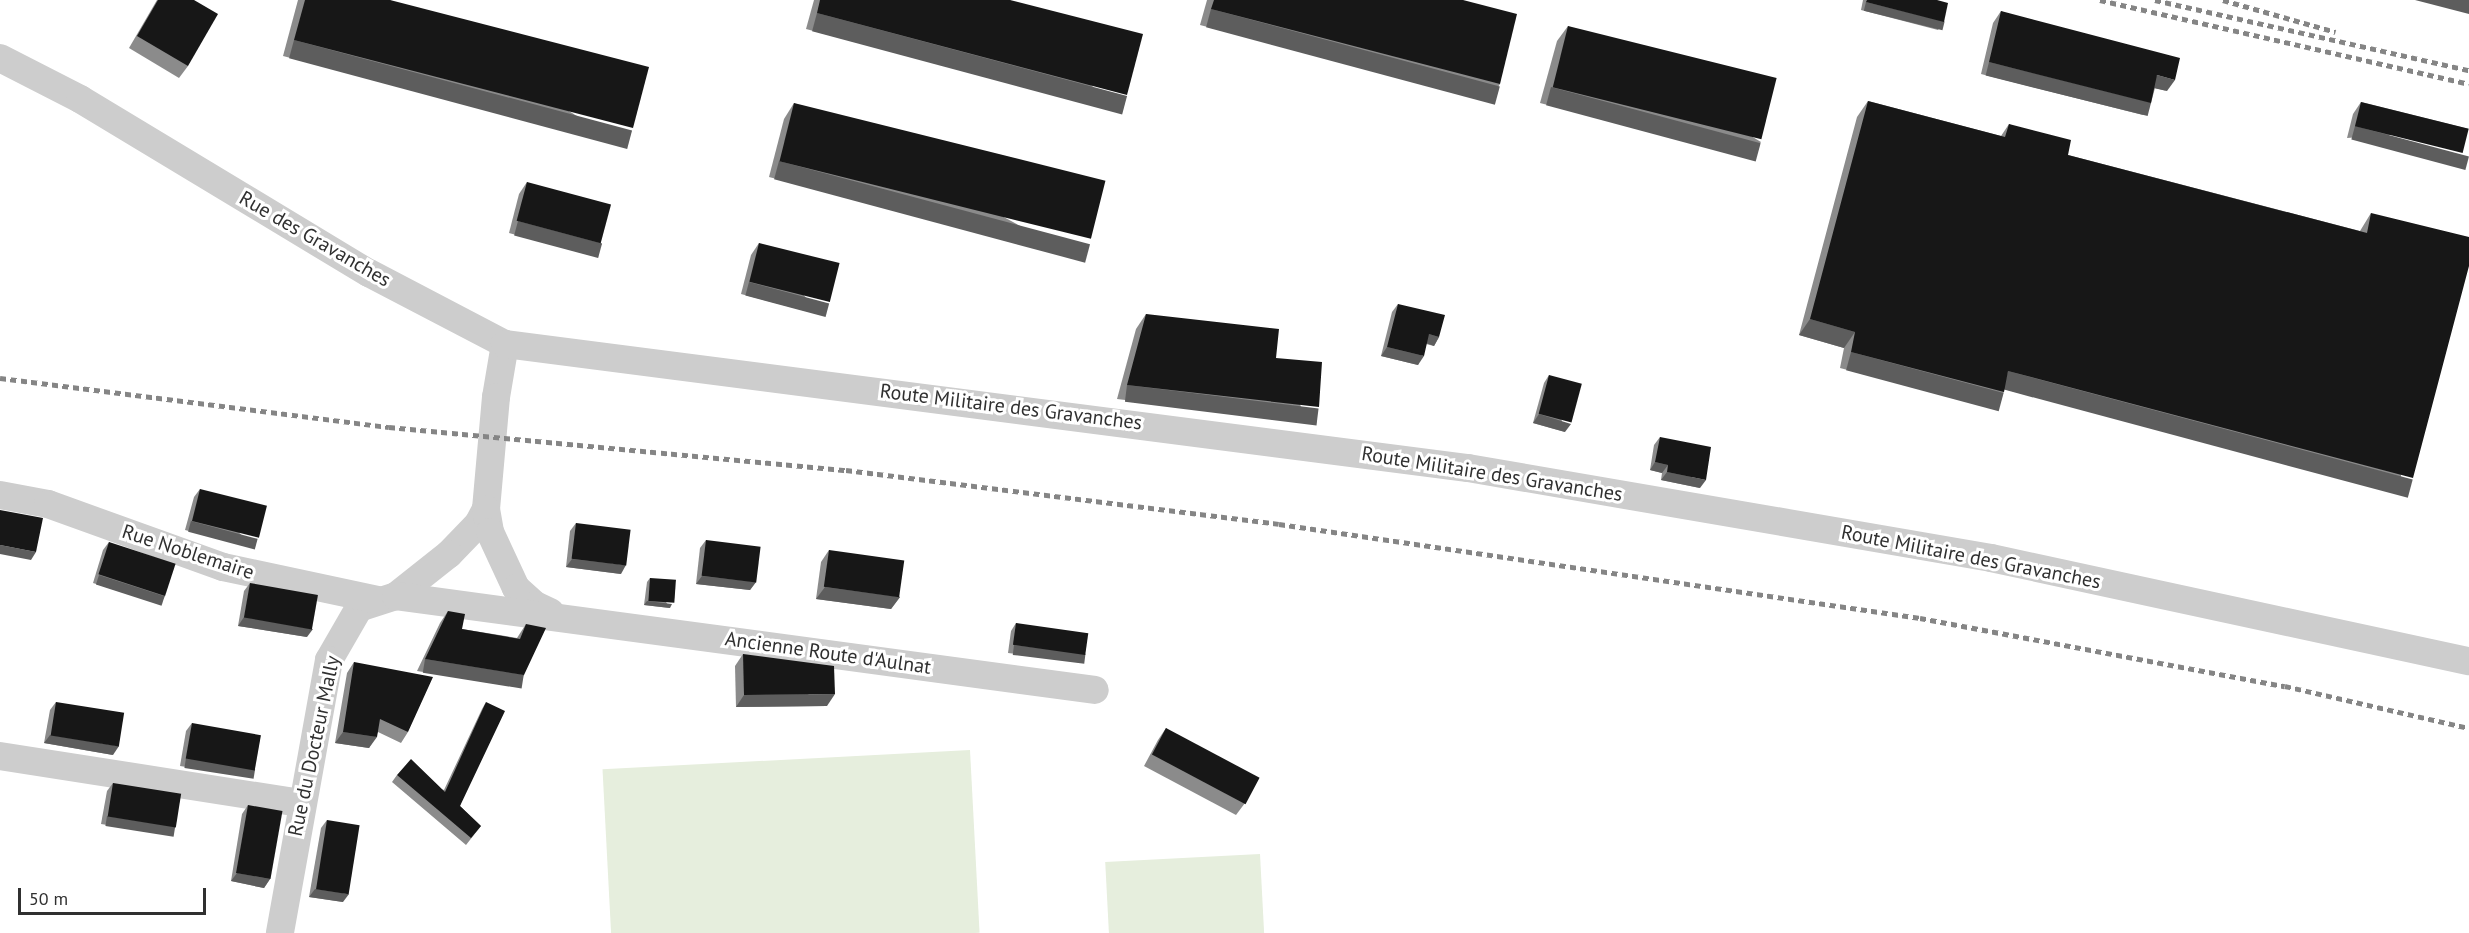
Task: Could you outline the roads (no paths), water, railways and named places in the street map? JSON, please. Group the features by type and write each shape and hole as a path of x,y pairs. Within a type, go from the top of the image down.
{"street":[{"name":"Rue des Gravanches","path":"0,58 80,99 369,273 505,344"},
{"path":"488,498 496,397 505,344"},
{"name":"Route Militaire des Gravanches","path":"505,344 1468,468 1991,558 2469,661"},
{"name":"Rue Noblemaire","path":"0,495 48,504 223,567 387,598"},
{"name":"Rue du Docteur Mally","path":"280,933 301,803 328,660 359,608 387,598 468,537 488,498"},
{"name":"Ancienne Route d'Aulnat","path":"488,498 490,532 516,588 535,605 560,617"},
{"name":"Ancienne Route d'Aulnat","path":"387,598 560,617 1095,690"},
{"path":"0,756 301,803"}],"railway":[{"path":"2100,0 2469,84"},
{"path":"2155,0 2469,70"},
{"path":"2223,0 2336,32"},
{"path":"0,378 389,427 846,470 1279,524 1920,618 2285,686 2469,728"}]}
